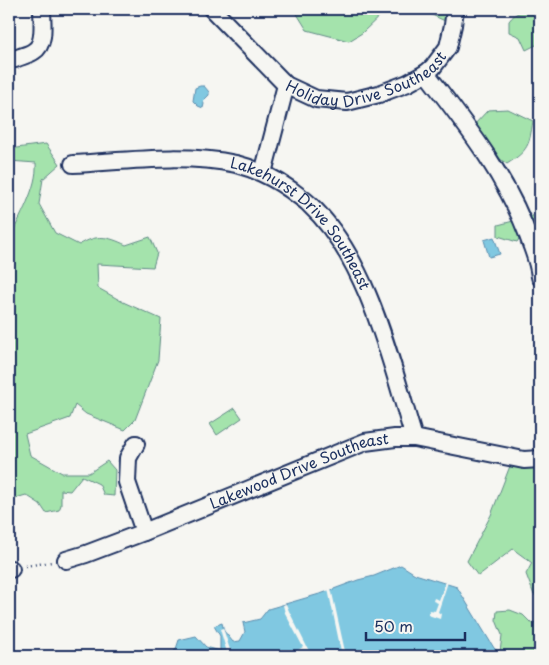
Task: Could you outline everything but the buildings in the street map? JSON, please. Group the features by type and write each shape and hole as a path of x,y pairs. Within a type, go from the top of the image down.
{"street":[{"path":"15,58 36,50 40,45 42,9"},
{"name":"Holiday Drive Southeast","path":"212,9 286,85 316,98 347,102 380,94 426,73 433,67 448,47 454,25 455,9"},
{"path":"426,73 475,136 504,183 524,223 539,268 540,277"},
{"path":"263,173 286,85"},
{"name":"Lakehurst Drive Southeast","path":"73,164 176,158 210,160 238,165 263,173 285,186 309,204 330,228 345,251 374,308 414,438"},
{"name":"Lakewood Drive Southeast","path":"66,560 144,532 365,442 395,438 414,438 524,460 540,459"},
{"path":"136,444 128,458 127,482 144,532"}],"path":[{"path":"10,569 66,560"}],"green space":[{"path":"294,9 386,10 362,33 349,41 307,30"},
{"path":"430,9 446,9 445,21 430,14"},
{"path":"535,9 540,9 540,45 526,50 520,37 509,32 509,21 516,14 525,12 532,14"},
{"path":"508,109 533,121 529,141 524,151 507,164 490,152 473,126 488,110"},
{"path":"46,144 60,164 43,179 39,204 55,233 79,245 91,239 108,238 126,245 150,237 157,253 153,267 97,264 98,288 123,302 161,319 158,360 135,420 125,430 86,414 75,405 70,418 25,434 30,455 62,473 89,473 107,461 115,470 114,496 104,495 99,484 82,476 70,491 61,490 59,510 46,513 40,504 26,495 9,500 9,240 31,192 36,172 36,163 9,161 9,149"},
{"path":"540,214 540,260 523,233 517,242 498,236 498,225"},
{"path":"235,408 242,418 217,435 210,424"},
{"path":"540,448 540,595 534,595 526,574 532,563 513,549 478,576 467,561 491,515 510,466"},
{"path":"510,610 523,615 531,623 540,622 540,656 503,656 500,653 502,635 496,620 497,611"}],"water":[{"path":"204,86 209,92 209,95 203,101 203,108 193,101 195,88"},
{"path":"494,237 500,254 489,257 484,240"},
{"path":"401,565 415,574 457,587 494,648 503,656 170,656 176,649 179,640 196,636 206,647 220,651 220,636 214,626 222,623 224,631 233,642 240,641 245,632 243,623 260,619 268,609 323,593"}],"pier":[{"path":"446,581 448,582 438,612 441,614 440,619 428,615 430,610 435,611 438,603 433,601 434,598 439,600"},
{"path":"331,588 346,656 342,656 328,589"},
{"path":"286,604 311,655 300,656 298,650 303,647 285,613 283,605"},
{"path":"223,628 232,656 228,656 220,629"}]}
